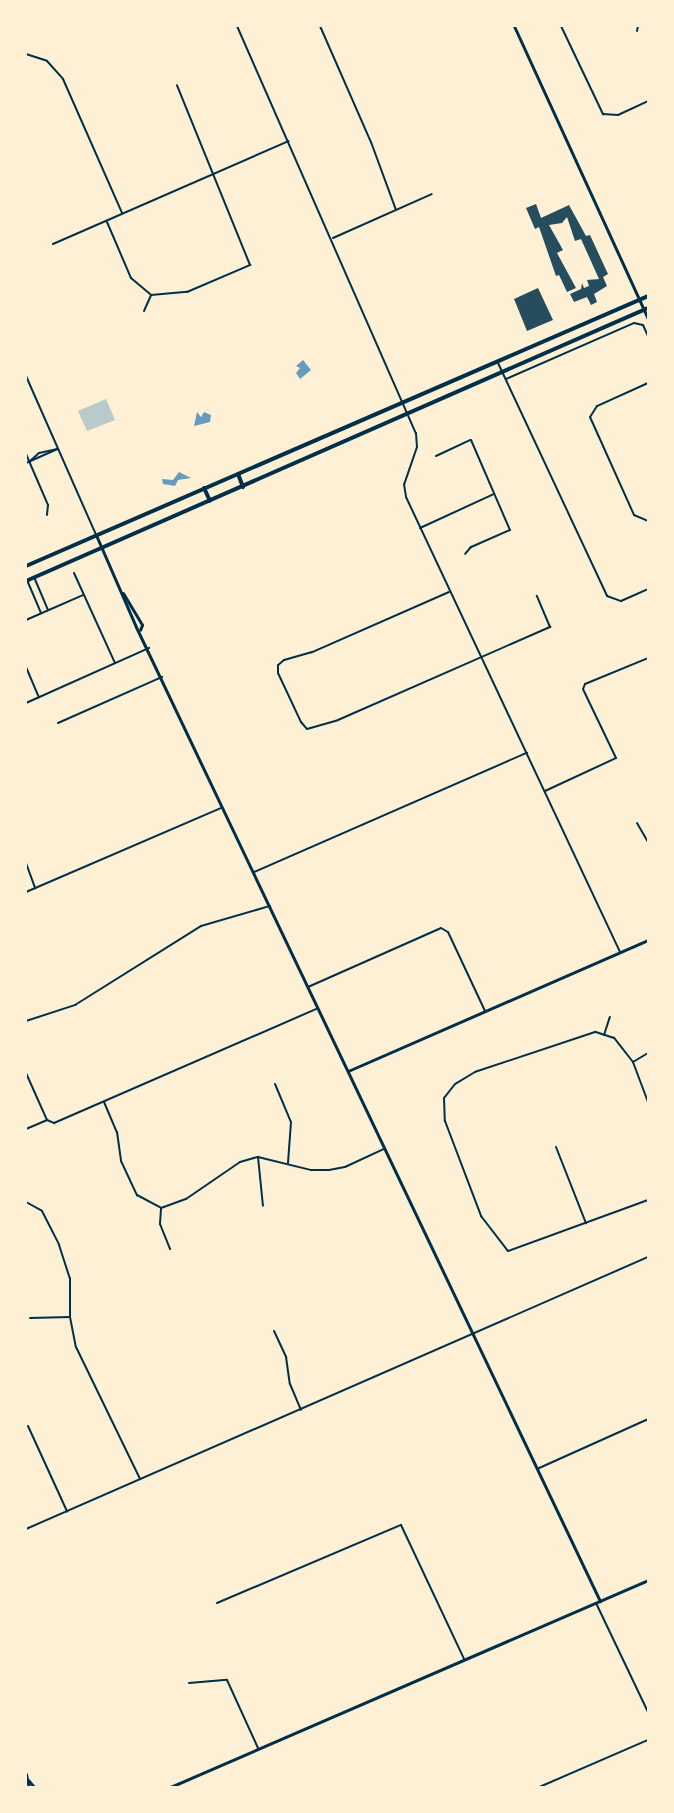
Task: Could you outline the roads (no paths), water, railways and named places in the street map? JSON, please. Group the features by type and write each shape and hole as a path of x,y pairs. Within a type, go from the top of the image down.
{"main road":[{"path":"26,566 648,296"},
{"path":"26,581 646,309"},
{"path":"238,474 243,487"},
{"path":"204,488 210,501"}],"street":[{"path":"237,26 407,415 417,447 404,493 620,952"},
{"path":"320,26 371,142 396,210"},
{"path":"514,26 639,300 646,309 648,319"},
{"path":"561,26 598,109 609,116 648,101"},
{"path":"637,31 638,26"},
{"path":"26,54 47,61 63,79 122,213"},
{"path":"107,222 131,278 151,295 174,296 250,265 211,174 177,85"},
{"path":"53,244 289,141"},
{"path":"331,238 432,194"},
{"path":"144,311 151,295"},
{"path":"505,379 634,323 643,325 648,336"},
{"path":"498,362 607,596 614,601 648,589"},
{"path":"26,376 102,548 123,593 142,625 141,630 162,677 537,1469 648,1712"},
{"path":"648,383 597,406 591,412 590,422 629,505 642,520 648,521"},
{"path":"436,456 471,440 510,530 471,547 465,555"},
{"path":"27,462 39,453 58,449"},
{"path":"27,462 58,449"},
{"path":"26,454 27,462 48,505 47,515"},
{"path":"420,528 494,494"},
{"path":"74,573 115,663"},
{"path":"34,577 48,610"},
{"path":"26,581 41,613"},
{"path":"449,592 278,665 278,673 307,729 338,720 550,627 537,596"},
{"path":"26,620 83,595"},
{"path":"26,703 149,648"},
{"path":"545,791 616,758 583,689 585,684 648,658"},
{"path":"26,667 39,697"},
{"path":"58,723 162,677"},
{"path":"254,872 527,753"},
{"path":"26,892 223,807"},
{"path":"637,824 648,842"},
{"path":"26,863 35,888"},
{"path":"26,1021 75,1005 201,926 270,906"},
{"path":"308,987 441,928 448,932 485,1011"},
{"path":"348,1071 648,940"},
{"path":"26,1072 47,1120 54,1123 318,1008"},
{"path":"604,1035 610,1017"},
{"path":"648,1102 633,1062 614,1038 595,1032 538,1053 475,1071 454,1084 444,1098 445,1121 481,1216 508,1251 648,1200"},
{"path":"633,1062 648,1053"},
{"path":"275,1084 291,1122 288,1163"},
{"path":"104,1102 117,1132 121,1161 137,1195 161,1208 186,1199 240,1162 258,1157 311,1170 345,1167 385,1149"},
{"path":"26,1129 47,1120"},
{"path":"556,1148 586,1223"},
{"path":"258,1157 262,1206"},
{"path":"26,1202 42,1211 59,1245 70,1278 70,1317 76,1347 140,1479"},
{"path":"161,1208 160,1224 170,1249"},
{"path":"26,1529 648,1257"},
{"path":"30,1318 70,1317"},
{"path":"274,1331 286,1357 290,1383 301,1410"},
{"path":"537,1469 648,1419"},
{"path":"28,1426 67,1511"},
{"path":"217,1603 401,1525 464,1659"},
{"path":"168,1788 648,1580"},
{"path":"189,1683 227,1680 258,1748"},
{"path":"537,1788 648,1740"},
{"path":"26,1774 30,1788"},
{"path":"28,1780 35,1788"}],"water":[{"path":"303,360 311,370 300,379 296,373 300,368 296,366"},
{"path":"197,412 201,417 204,412 211,415 210,422 194,426"},
{"path":"179,472 191,478 178,480 175,486 163,484 162,479 173,480"}]}
